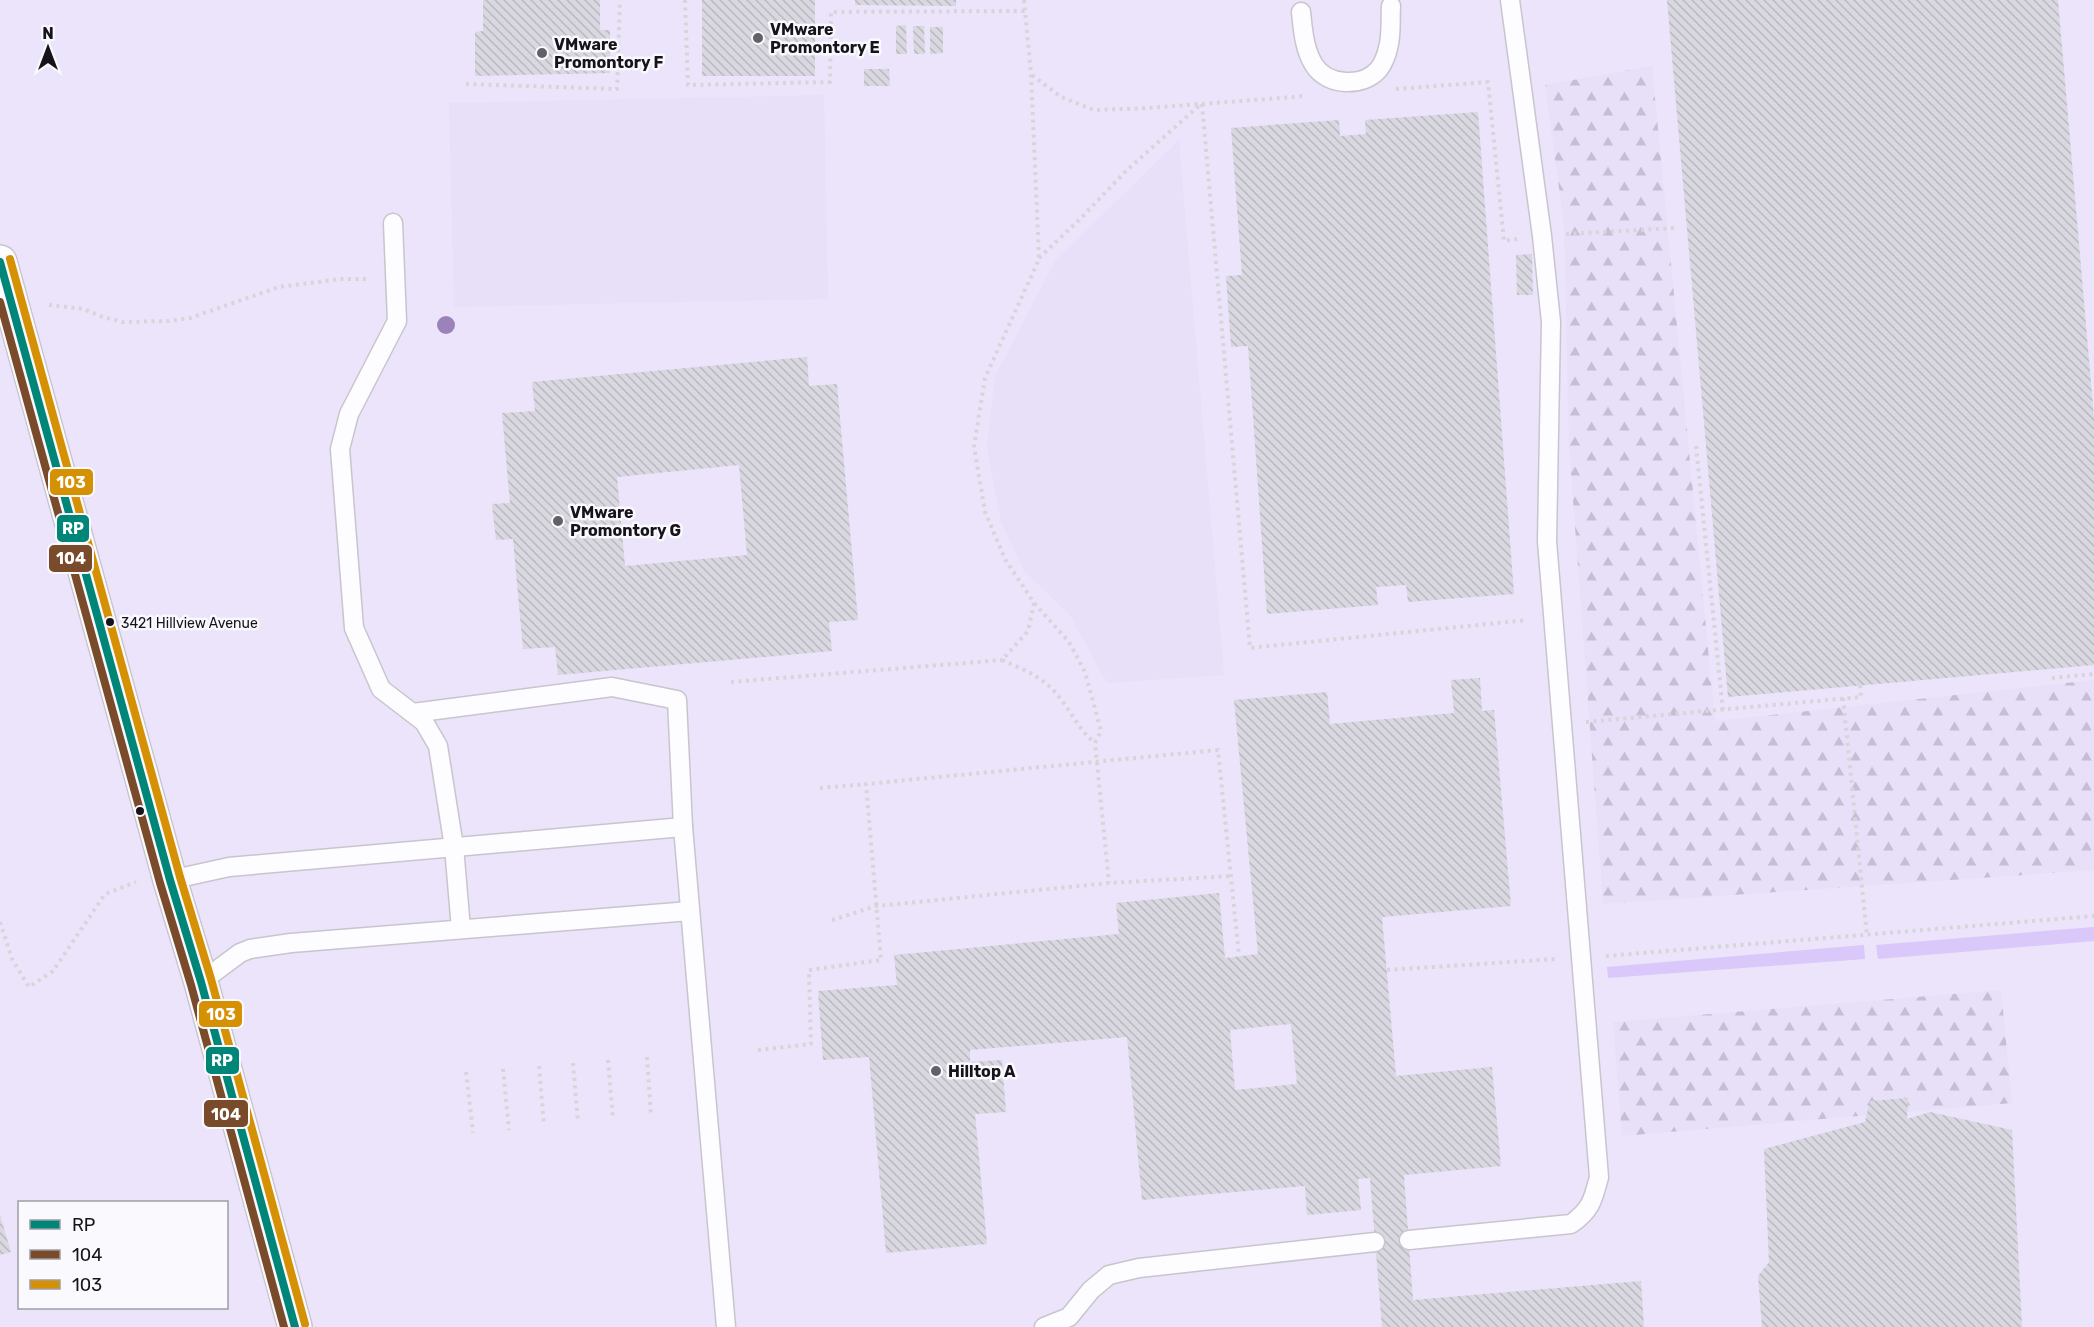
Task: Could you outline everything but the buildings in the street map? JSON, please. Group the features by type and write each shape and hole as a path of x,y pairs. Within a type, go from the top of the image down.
{"street":[{"path":"0,262 6,309 201,982 295,1327"}],"lane":[{"path":"1409,1240 1571,1224 1586,1214 1594,1198 1599,1177 1547,541 1551,322 1541,225 1510,0"},
{"path":"1301,12 1306,51 1315,68 1327,77 1342,83 1363,80 1378,69 1389,46 1391,6"},
{"path":"393,223 397,321 349,414 340,449 354,628 381,689 424,722 438,746 454,847 461,929"},
{"path":"413,713 612,687 677,700 683,827 726,1327"},
{"path":"169,875 229,867 683,827"},
{"path":"201,982 231,959 250,949 302,942 690,910"},
{"path":"1044,1327 1070,1317 1091,1290 1109,1275 1139,1268 1375,1242"}],"path":[{"path":"466,84 617,88 620,0"},
{"path":"685,0 688,85 830,82 831,12 1025,11"},
{"path":"1024,0 1031,74 1038,259"},
{"path":"1031,74 1061,98 1094,110 1309,95"},
{"path":"1392,89 1488,82"},
{"path":"1202,104 1250,648 1552,617"},
{"path":"1109,883 1095,743 1101,731 1085,672 1070,642 1035,603 1005,559 985,512 974,446 985,378 1038,259 1127,170 1202,104"},
{"path":"49,305 84,309 122,322 169,321 199,315 279,287 340,279 379,279"},
{"path":"1696,446 1723,711"},
{"path":"1002,660 1028,632 1035,603"},
{"path":"731,682 1002,660 1038,676 1062,700 1086,736 1095,743"},
{"path":"2052,678 2094,674"},
{"path":"1562,724 1861,697 1860,685"},
{"path":"1843,698 1867,936"},
{"path":"820,788 1218,750 1239,956"},
{"path":"758,1050 811,1044 809,969 881,960 867,784"},
{"path":"0,922 12,959 29,987 52,971 105,894 169,875"},
{"path":"832,920 876,906 1109,883 1232,876"},
{"path":"1387,970 1580,958 2094,916"},
{"path":"647,1057 651,1116"},
{"path":"608,1060 613,1120"},
{"path":"573,1063 578,1123"},
{"path":"539,1066 543,1126"},
{"path":"503,1069 508,1130"},
{"path":"466,1072 473,1133"}],"shaded area":[{"path":"0,0 2094,0 2094,1327 0,1327"},
{"path":"2094,927 2094,941 1878,959 1876,945"},
{"path":"1864,945 1865,959 1608,978 1607,967"}],"green space":[{"path":"1652,66 1715,721 2094,680 2094,870 1603,904 1569,446 1564,224 1545,85"},
{"path":"824,95 828,299 454,307 449,103"},
{"path":"1179,140 1224,675 1107,683 1069,614 1025,572 1001,523 987,448 995,376 1055,261"},
{"path":"2001,990 2012,1103 1622,1136 1613,1022"}],"transit line":[{"name":"103","path":"10,259 305,1324"},
{"name":"RP","path":"0,262 295,1327"},
{"name":"104","path":"0,302 284,1327"}],"place":[{"name":"VMware Promontory E","path":"758,38"},
{"name":"VMware Promontory F","path":"542,53"},
{"name":"VMware Promontory G","path":"558,521"},
{"name":"3421 Hillview Avenue","path":"110,622"},
{"name":"Hilltop A","path":"936,1071"}]}
